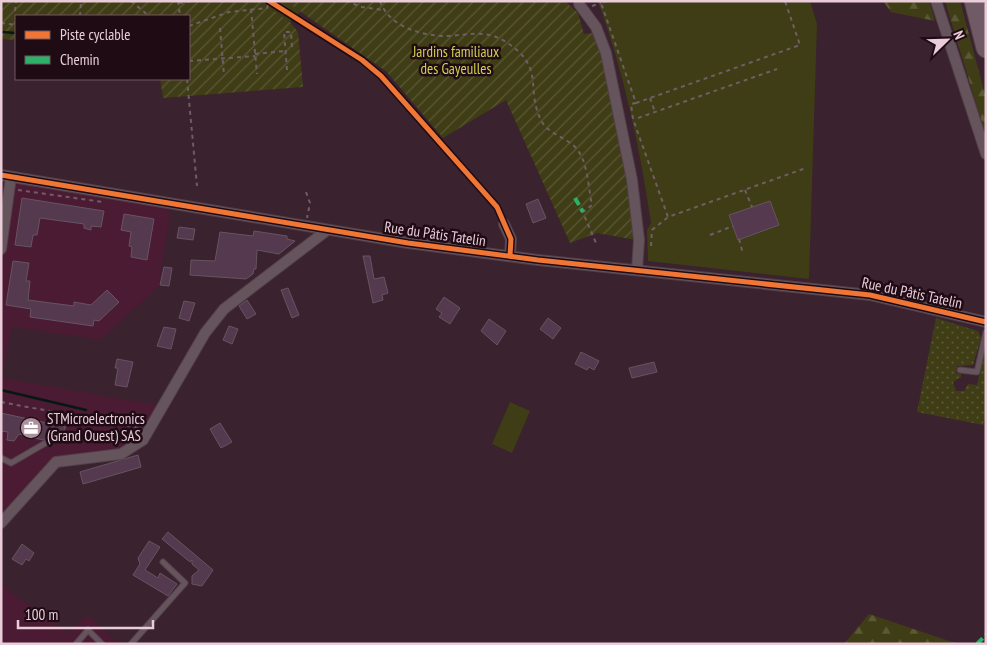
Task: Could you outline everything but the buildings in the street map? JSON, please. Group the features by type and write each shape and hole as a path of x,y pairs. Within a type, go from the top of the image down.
{"highway":[{"path":"974,1 986,48"}],"street":[{"path":"936,1 986,154"},
{"path":"579,4 596,26 606,53 632,180 639,240 637,270"},
{"path":"1,250 6,176"},
{"name":"Rue du Pâtis Tatelin","path":"6,176 326,231 510,256 870,295 986,322"},
{"path":"504,224 511,239 510,256"},
{"path":"1,523 56,462 121,454 143,440 205,333 224,309 326,231"}],"lane":[{"path":"960,370 976,372 986,332"},
{"path":"1,458 11,463 48,441"},
{"path":"131,644 185,583 163,562"},
{"path":"76,644 88,630 102,644"}],"path":[{"path":"15,11 16,1"},
{"path":"80,15 81,1"},
{"path":"131,1 148,15"},
{"path":"180,15 179,2 196,1"},
{"path":"190,26 229,12 267,8 268,1 362,60 381,76 484,190 497,207 504,224"},
{"path":"346,1 362,7 383,10"},
{"path":"380,1 383,10 393,21 414,30 436,36 486,34 506,42 520,53 532,73 534,101 542,123 546,128 575,146 582,158 592,205 583,212 596,243"},
{"path":"607,1 602,3 636,103"},
{"path":"668,217 633,119 631,104 800,45 785,1"},
{"path":"251,9 257,74"},
{"path":"1,23 15,25"},
{"path":"220,28 224,75"},
{"path":"287,70 284,32 291,32 292,47"},
{"path":"190,61 286,51"},
{"path":"638,118 777,69"},
{"path":"187,80 197,186"},
{"path":"650,98 655,112"},
{"path":"651,246 652,230 668,217 806,168"},
{"path":"745,190 752,207"},
{"path":"304,227 310,208 306,192"},
{"path":"710,235 733,226"},
{"path":"739,239 743,254"},
{"path":"1,402 149,429"}],"shaded area":[{"path":"12,171 172,198 159,286 100,340 12,327 2,378 163,406 143,440 121,454 59,460 1,523 1,175 11,177"},
{"path":"1,585 69,634 87,615 119,644 1,644"}],"green space":[{"path":"1,1 260,1 290,22 298,32 303,87 163,98 160,80 190,80 190,15 15,15 15,40 1,39"},
{"path":"260,1 285,1 301,11 290,22"},
{"name":"Jardins familiaux des Gayeulles","path":"285,1 565,1 578,13 584,34 593,33 610,82 626,161 636,240 597,233 570,243 506,100 443,138 386,71"},
{"path":"598,1 810,1 817,24 809,279 648,261 647,230 651,223 642,167 616,56"},
{"path":"883,1 929,1 935,21 891,12"},
{"path":"945,1 960,1 986,98 986,136"},
{"path":"936,318 978,331 981,338 973,365 957,366 956,373 961,374 961,377 953,382 956,391 964,391 968,384 977,385 986,346 986,414 983,425 917,412"},
{"path":"510,402 530,411 512,453 492,444"},
{"path":"869,614 958,644 844,644"}],"waterway":[{"path":"1,32 15,33"},
{"path":"1,390 86,410"}],"marked path":[{"path":"575,198 583,212"},
{"path":"977,644 986,635"}],"cycle path":[{"path":"269,1 362,60 381,76 497,207 511,239 510,256"},
{"path":"1,175 408,243 538,260 870,295 986,322"}],"place":[{"name":"STMicroelectronics (Grand Ouest) SAS","path":"31,428"}]}
